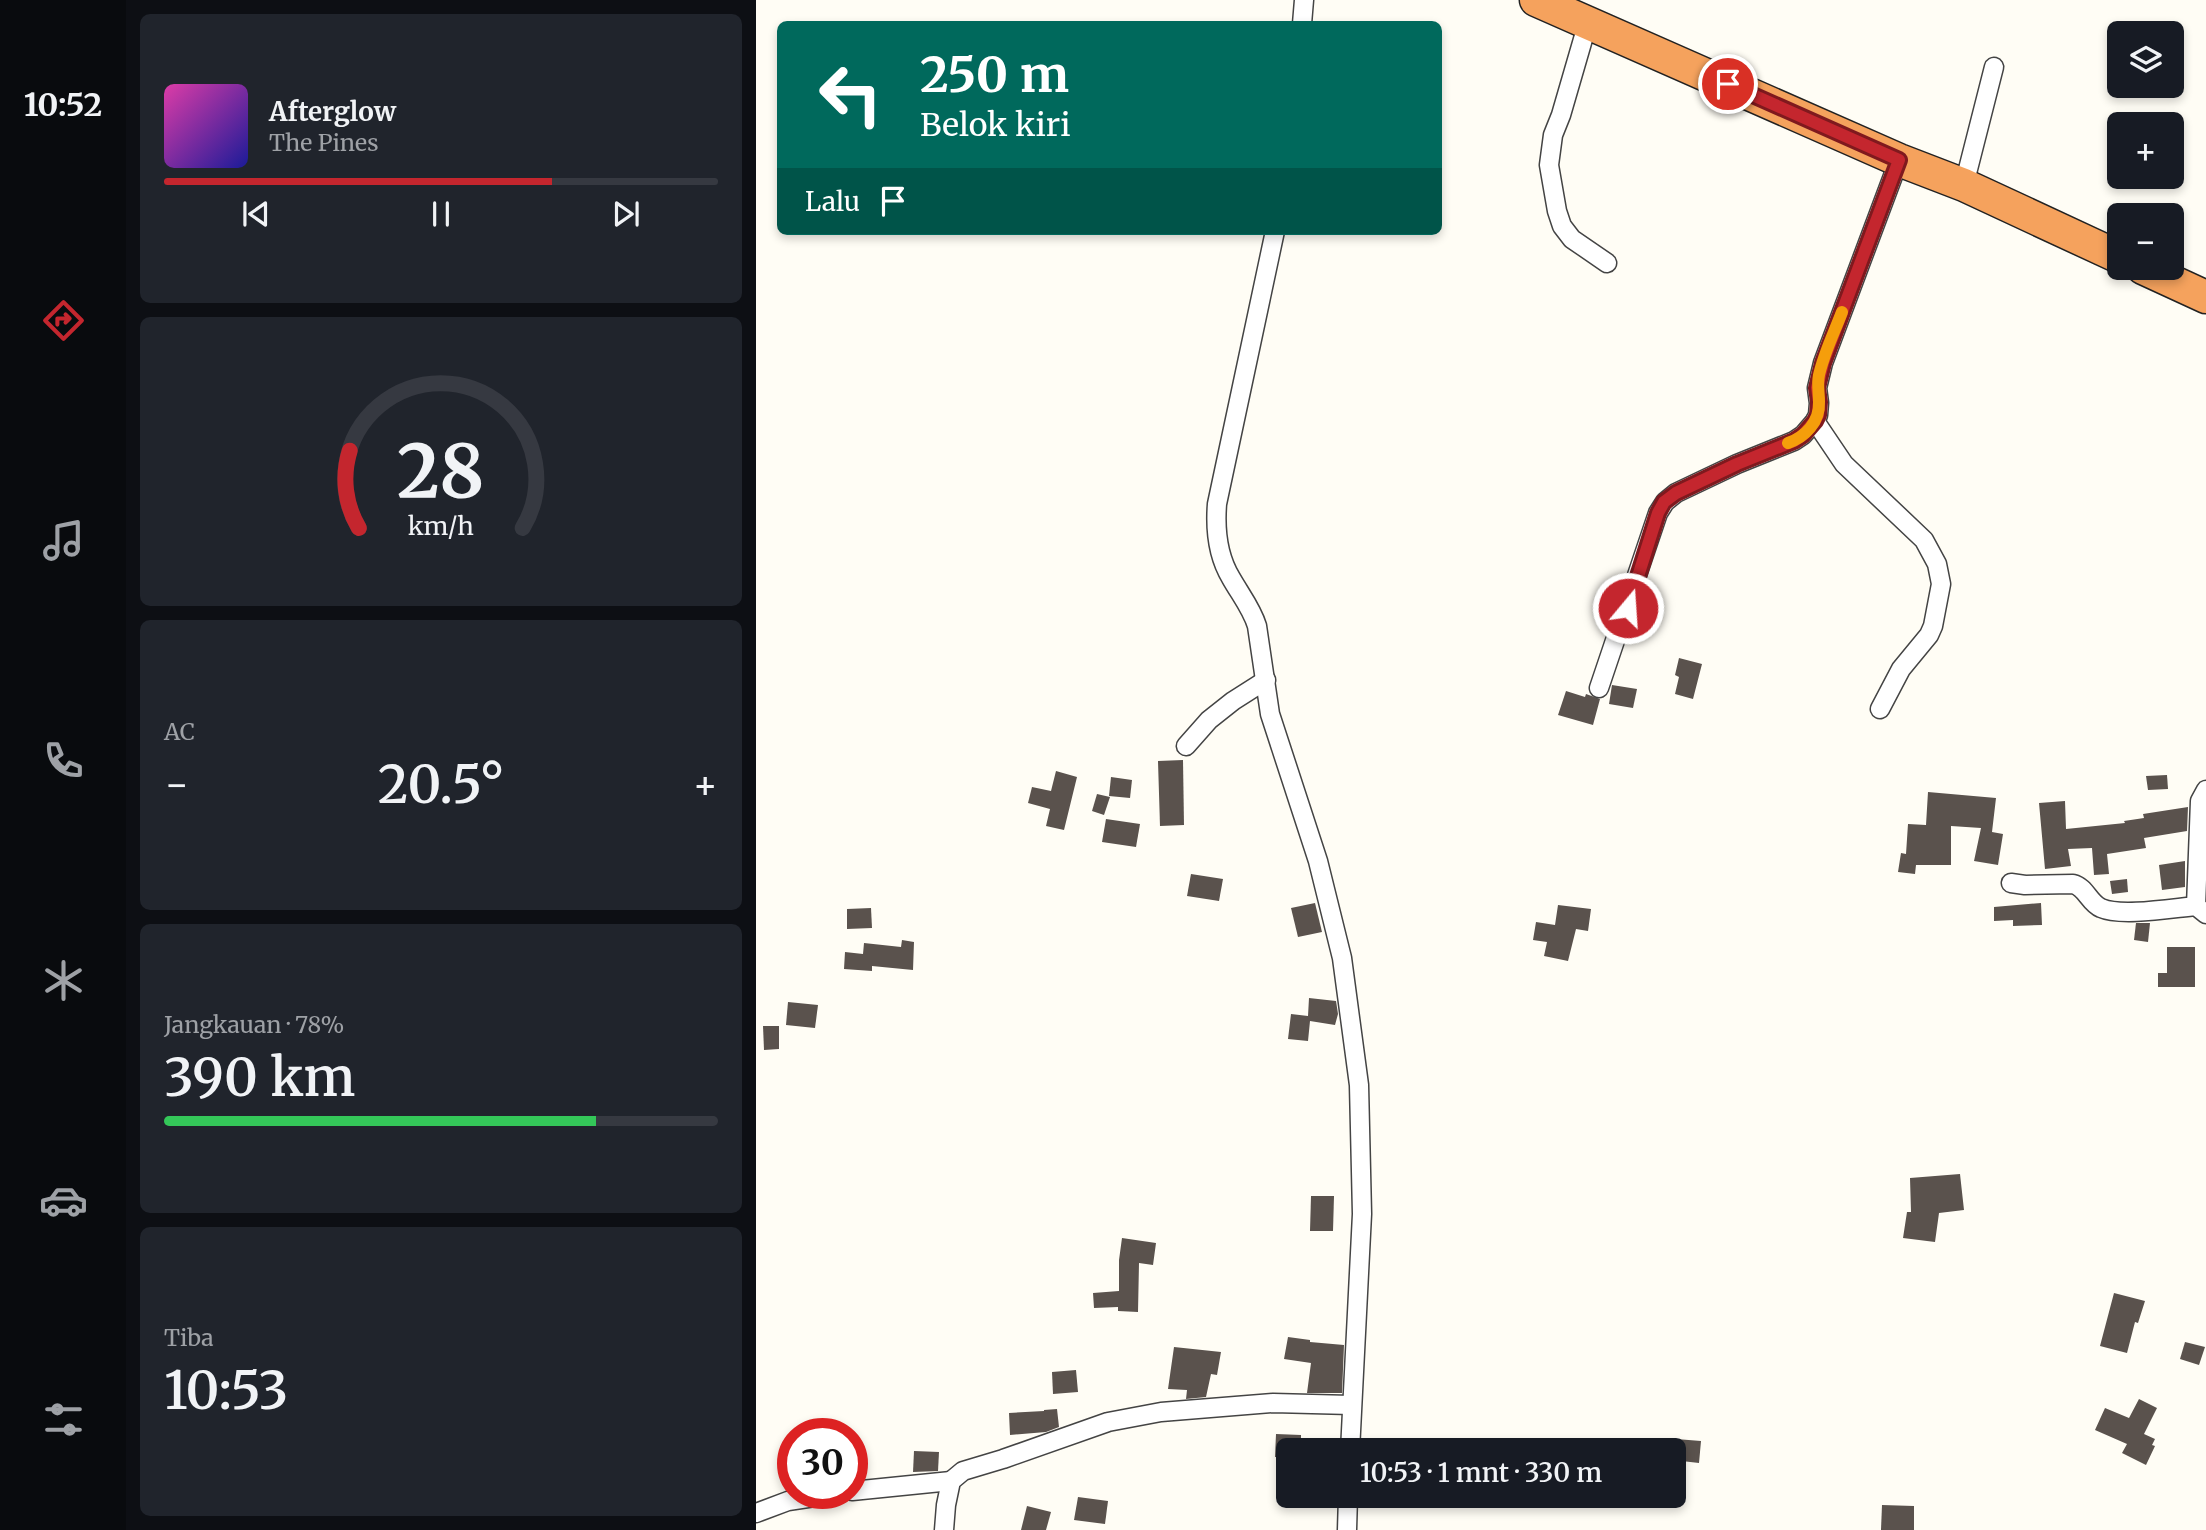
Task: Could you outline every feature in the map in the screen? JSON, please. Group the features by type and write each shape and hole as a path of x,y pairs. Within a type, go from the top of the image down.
{"highway":[{"path":"1536,0 1899,160 1964,185 2107,251"},
{"path":"2169,280 2206,297"}],"street":[{"path":"1302,21 1304,0"},
{"path":"1588,22 1553,135 1549,165 1562,226 1572,239 1608,263"},
{"path":"1964,185 1994,67"},
{"path":"1599,688 1664,502 1676,493 1737,464 1794,441 1815,421 1819,402 1817,388 1823,363 1899,160"},
{"path":"1274,235 1217,504 1216,522 1221,558 1254,617 1270,714 1318,861 1342,958 1359,1085 1362,1213 1350,1438"},
{"path":"1815,421 1844,464 1924,540 1940,574 1940,594 1933,626 1929,635 1901,668 1880,709"},
{"path":"1186,746 1209,720 1266,680"},
{"path":"2011,883 2080,886 2097,907 2107,911 2201,910 2200,801 2206,790"},
{"path":"868,1489 951,1481 963,1471 1108,1422 1161,1412 1273,1403 1351,1405"},
{"path":"944,1530 951,1481"},
{"path":"756,1513 777,1505"},
{"path":"1347,1530 1348,1508"}],"building":[{"path":"1679,658 1702,664 1693,699 1675,694"},
{"path":"1612,685 1637,689 1633,708 1609,704"},
{"path":"1566,691 1600,699 1593,725 1558,715"},
{"path":"1183,760 1184,825 1160,826 1158,761"},
{"path":"1056,771 1077,777 1064,830 1046,826 1050,809 1028,803 1032,787 1051,791"},
{"path":"2167,775 2168,789 2148,790 2146,776"},
{"path":"1111,777 1132,780 1130,798 1109,796"},
{"path":"1928,792 1996,798 1992,832 2003,834 1998,865 1974,861 1981,828 1951,826 1951,865 1916,865 1915,874 1898,872 1901,853 1906,854 1908,824 1926,825"},
{"path":"1097,794 1110,797 1104,815 1092,811"},
{"path":"2065,801 2066,829 2125,823 2124,821 2144,818 2143,814 2188,807 2187,831 2144,838 2146,848 2107,854 2109,874 2094,875 2092,848 2068,849 2071,866 2045,869 2039,803"},
{"path":"1106,819 1140,824 1136,847 1102,842"},
{"path":"2185,861 2185,887 2162,890 2159,865"},
{"path":"1191,874 1223,879 1219,901 1187,896"},
{"path":"2127,879 2128,892 2112,894 2110,881"},
{"path":"1315,903 1322,932 1298,937 1291,908"},
{"path":"2041,903 2042,925 2013,926 2013,920 1994,921 1994,907"},
{"path":"1558,905 1591,909 1588,931 1576,929 1568,961 1544,956 1547,942 1533,940 1536,922 1555,925"},
{"path":"871,908 872,928 847,929 847,909"},
{"path":"2136,923 2150,923 2148,942 2134,940"},
{"path":"902,940 914,942 913,970 872,966 872,971 844,969 845,952 863,954 864,943 901,947"},
{"path":"2167,947 2195,947 2195,987 2158,987 2158,973 2167,973"},
{"path":"1309,998 1336,1001 1338,1014 1335,1025 1310,1021 1308,1041 1288,1039 1291,1014 1308,1016"},
{"path":"788,1002 818,1005 815,1028 786,1025"},
{"path":"763,1026 779,1026 779,1049 764,1050"},
{"path":"1960,1174 1964,1210 1939,1213 1935,1242 1903,1238 1907,1212 1911,1212 1910,1178"},
{"path":"1311,1196 1334,1196 1333,1231 1310,1231"},
{"path":"1122,1238 1156,1243 1153,1265 1139,1263 1138,1312 1118,1311 1118,1307 1094,1308 1093,1293 1119,1291"},
{"path":"2114,1293 2145,1301 2138,1323 2135,1322 2127,1353 2100,1346"},
{"path":"1288,1337 1344,1345 1342,1393 1307,1393 1311,1363 1284,1359"},
{"path":"2185,1342 2205,1347 2199,1365 2180,1359"},
{"path":"1174,1347 1221,1352 1217,1375 1211,1374 1206,1397 1186,1399 1187,1390 1168,1389"},
{"path":"1076,1370 1078,1392 1053,1394 1052,1372"},
{"path":"2139,1399 2157,1408 2144,1434 2155,1439 2152,1445 2155,1446 2146,1465 2122,1453 2127,1444 2095,1430 2105,1408 2129,1418"},
{"path":"1057,1409 1059,1427 1046,1432 1010,1435 1009,1413"},
{"path":"1276,1434 1301,1435 1301,1438 1276,1438 1275,1457"},
{"path":"1686,1440 1701,1441 1699,1463 1686,1462"},
{"path":"914,1451 939,1452 938,1471 913,1472"},
{"path":"1078,1497 1108,1501 1105,1524 1074,1520"},
{"path":"1882,1505 1914,1506 1914,1530 1881,1530"},
{"path":"1027,1506 1051,1512 1046,1530 1021,1530"}],"slow traffic":[{"path":"1788,443 1808,430 1818,415 1819,376 1842,312"}],"route":[{"path":"1628,608 1658,513 1664,502 1676,493 1737,464 1794,441 1815,421 1819,402 1817,388 1823,363 1899,160 1728,84"}]}
